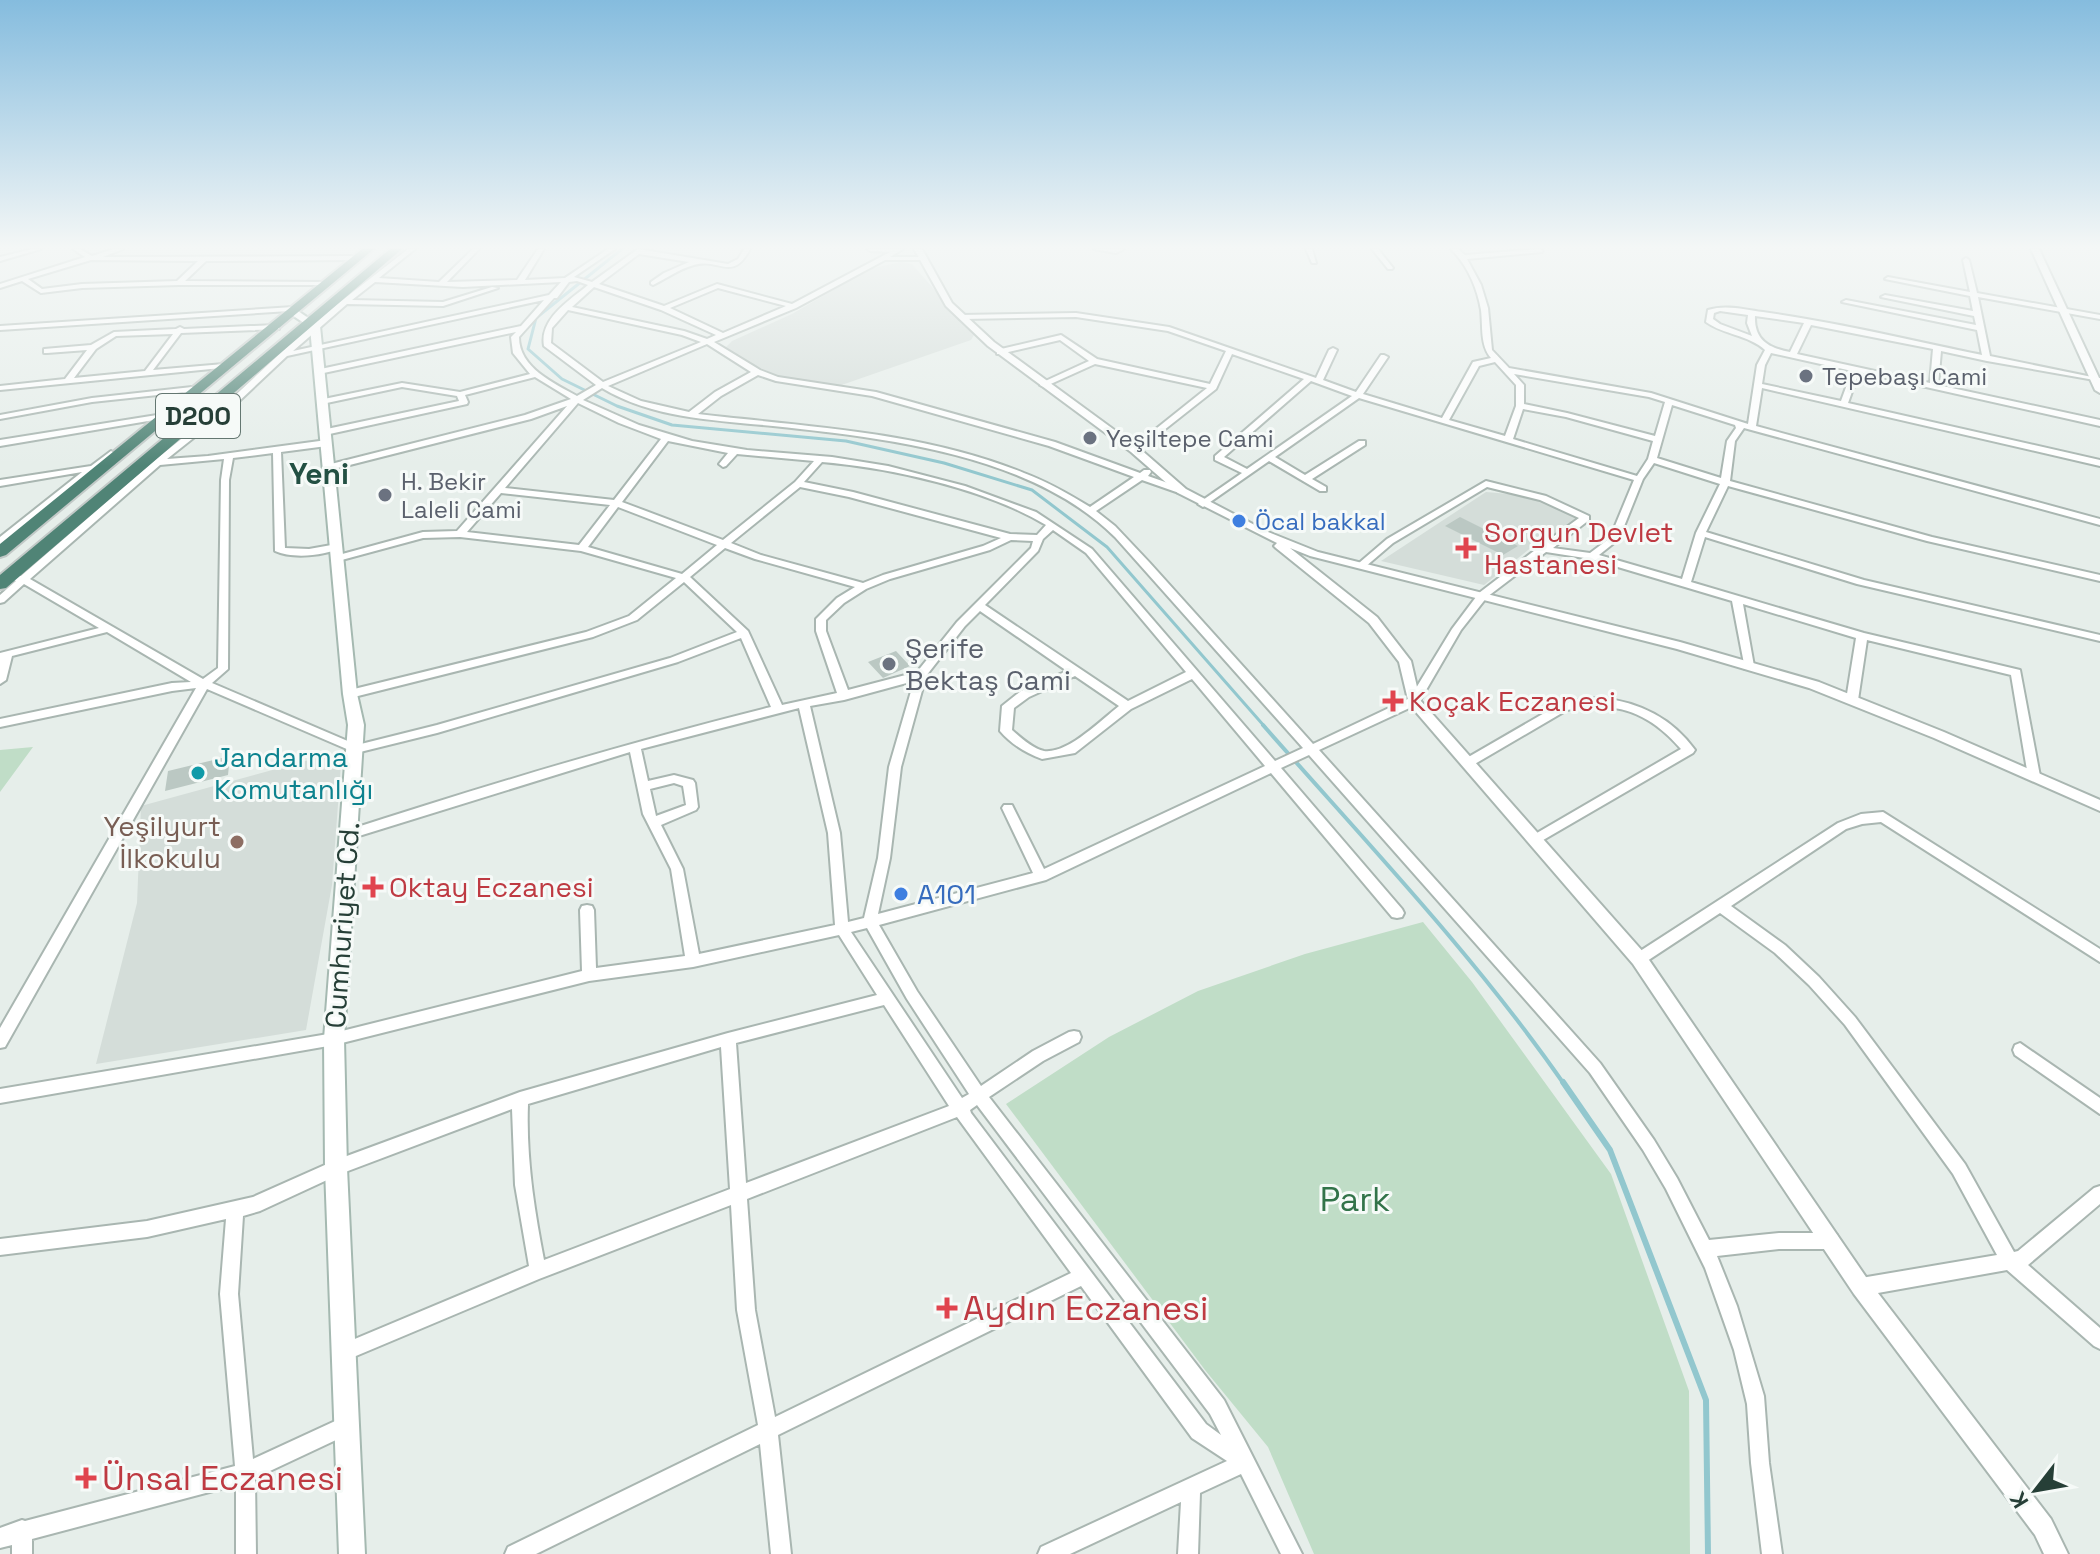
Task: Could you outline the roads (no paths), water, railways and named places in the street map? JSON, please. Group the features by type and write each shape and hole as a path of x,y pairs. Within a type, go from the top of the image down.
{"highway":[{"name":"D200","path":"0,552 279,322"},
{"name":"D200","path":"11,580 312,323"}],"main road":[{"name":"Cumhuriyet Cd.","path":"312,323 330,467 350,694 356,725 334,1039 336,1168 352,1554"}],"street":[{"path":"0,328 105,322"},
{"path":"287,354 439,322"},
{"path":"528,322 515,337 514,347 521,360 577,400 666,438 735,450 887,468 1008,504 1052,525 1089,551 1397,913"},
{"path":"553,322 546,332 547,344 601,386 635,403 692,414 839,432 959,455 1004,469 1090,511 1146,564 1595,1068 1644,1133 1707,1249 1737,1330 1756,1399 1772,1554"},
{"path":"635,322 709,342 757,372 776,379 873,394 1052,444 1182,491"},
{"path":"693,322 724,336"},
{"path":"330,467 528,417 577,400 601,386 757,322"},
{"path":"968,322 1000,352 1135,450 1182,491 1264,534 1314,554 1483,595 1749,666 1852,700 2100,806"},
{"path":"1119,322 1169,329 1358,395 1639,479"},
{"path":"1485,322 1488,350 1520,385 1520,406 1509,438"},
{"path":"1713,322 1717,326 1757,340 1769,350 2100,423"},
{"path":"1751,322 1757,340"},
{"path":"1793,354 1808,322 2099,384"},
{"path":"1945,322 1978,328"},
{"path":"1978,322 1987,359"},
{"path":"2069,322 2099,384"},
{"path":"0,600 11,580 232,403 287,354 312,323"},
{"path":"69,379 93,347 114,334 273,327"},
{"path":"0,542 273,327"},
{"path":"319,372 522,328"},
{"path":"148,372 180,329"},
{"path":"1000,352 1061,337 1094,361 1213,387"},
{"path":"47,351 93,347"},
{"path":"1934,386 1937,349"},
{"path":"1135,450 1213,387 1230,350"},
{"path":"1249,473 1218,458 1315,379 1333,350"},
{"path":"1752,426 1761,365 1769,350"},
{"path":"1203,504 1358,395 1384,357"},
{"path":"1445,420 1476,364 1497,359"},
{"path":"1044,385 1094,361"},
{"path":"0,388 221,366"},
{"path":"1844,404 1856,369"},
{"path":"1507,370 1622,388 1739,424 2100,522"},
{"path":"692,414 718,394 757,372"},
{"path":"322,402 402,385 460,394 538,374"},
{"path":"1758,385 2100,463"},
{"path":"0,417 92,400 192,389"},
{"path":"158,462 277,451 464,402 460,394"},
{"path":"460,534 577,400"},
{"path":"1592,556 1614,539 1639,479 1652,459 1669,402"},
{"path":"1520,406 1657,439"},
{"path":"0,443 157,417"},
{"path":"1686,582 1701,533 1725,483 1731,441 1739,424"},
{"path":"582,548 666,438"},
{"path":"1305,479 1362,443"},
{"path":"723,464 735,450"},
{"path":"277,451 280,551 337,552 423,535 460,534 582,548 686,578 744,633 778,709"},
{"path":"0,1042 6,1023 204,684 223,669 225,480 229,457"},
{"path":"1270,458 1323,489"},
{"path":"350,694 589,635 633,618 798,484 820,459"},
{"path":"1652,459 1725,483 1958,548 2100,578"},
{"path":"0,483 94,468"},
{"path":"1090,511 1153,468"},
{"path":"798,484 850,494 1010,537 1039,538"},
{"path":"0,1096 334,1039 589,975 693,961 842,929 1041,876 1414,701 1457,629 1483,595 1586,518 1543,498 1486,484 1390,541 1362,565"},
{"path":"501,490 616,503 758,557 862,586"},
{"path":"1052,525 1039,538 1035,549 961,624 921,675 895,767 884,858 870,921 912,995 979,1096 1217,1407 1292,1554"},
{"path":"1701,533 1861,582 2100,638"},
{"path":"1264,534 1373,620 1405,661 1414,701 1639,959 1861,1287 2043,1527 2056,1554"},
{"path":"844,696 821,631 821,619 862,586 1010,537"},
{"path":"1542,549 1592,556 1862,636 2016,673 2034,776"},
{"path":"11,580 110,628 204,684 356,749 437,729 661,664 744,633"},
{"path":"1737,601 1749,666"},
{"path":"981,607 1127,706"},
{"path":"0,680 4,656 110,628"},
{"path":"1852,700 1862,636"},
{"path":"1074,672 1025,694 1008,706 1006,731 1042,755 1071,750 1127,706 1194,673"},
{"path":"346,835 635,748 778,709 844,696 921,675"},
{"path":"0,723 172,687 204,684"},
{"path":"1469,762 1564,707 1582,703 1611,702 1636,707 1673,729 1689,750 1534,840"},
{"path":"804,704 834,833 842,929 959,1109 1199,1431 1246,1462"},
{"path":"635,748 653,823 677,869 693,961"},
{"path":"643,786 674,779 689,783 693,797 692,807 653,823"},
{"path":"1008,808 1041,876"},
{"path":"1639,959 1842,826 1861,819 1883,817 2100,956"},
{"path":"1721,906 1780,949 1850,1021 1959,1169 2010,1261 2100,1340"},
{"path":"587,910 589,975"},
{"path":"0,1247 147,1229 254,1205 336,1168 520,1099 728,1039 888,998"},
{"path":"344,1352 538,1271 959,1109 1038,1056 1074,1037"},
{"path":"728,1039 746,1310 768,1430 781,1554"},
{"path":"2020,1050 2100,1107"},
{"path":"520,1099 518,1143 528,1227 538,1271"},
{"path":"1861,1287 2022,1259 2100,1194"},
{"path":"235,1209 229,1294 245,1473 246,1554"},
{"path":"1707,1249 1779,1241 1831,1241"},
{"path":"515,1554 1083,1276"},
{"path":"0,1538 245,1473 346,1425"},
{"path":"1048,1554 1246,1462"},
{"path":"1188,1554 1191,1488"},
{"path":"22,1530 22,1554"}],"waterway":[{"path":"535,322 528,349 562,379 617,406 672,425 846,441 944,463 1032,490 1107,547 1265,727"},
{"path":"1263,725 1457,945 1564,1084"},
{"path":"1563,1082 1610,1150 1706,1400 1708,1554"}],"place":[{"name":"Tepebaşı Cami","path":"1806,376"},
{"name":"Yeşiltepe Cami","path":"1090,438"},
{"name":"H. Bekir Laleli Cami","path":"385,495"},
{"name":"Öcal bakkal","path":"1239,521"},
{"name":"Sorgun Devlet Hastanesi","path":"1466,548"},
{"name":"Şerife Bektaş Cami","path":"889,664"},
{"name":"Koçak Eczanesi","path":"1393,701"},
{"name":"Jandarma Komutanlığı","path":"198,773"},
{"name":"Yeşilyurt İlkokulu","path":"237,842"},
{"name":"Oktay Eczanesi","path":"373,887"},
{"name":"A101","path":"901,894"},
{"name":"Aydın Eczanesi","path":"947,1308"},
{"name":"Ünsal Eczanesi","path":"86,1478"}],"district":[{"name":"Yeni","path":"319,473"}],"park label":[{"name":"Park","path":"1355,1199"}]}
